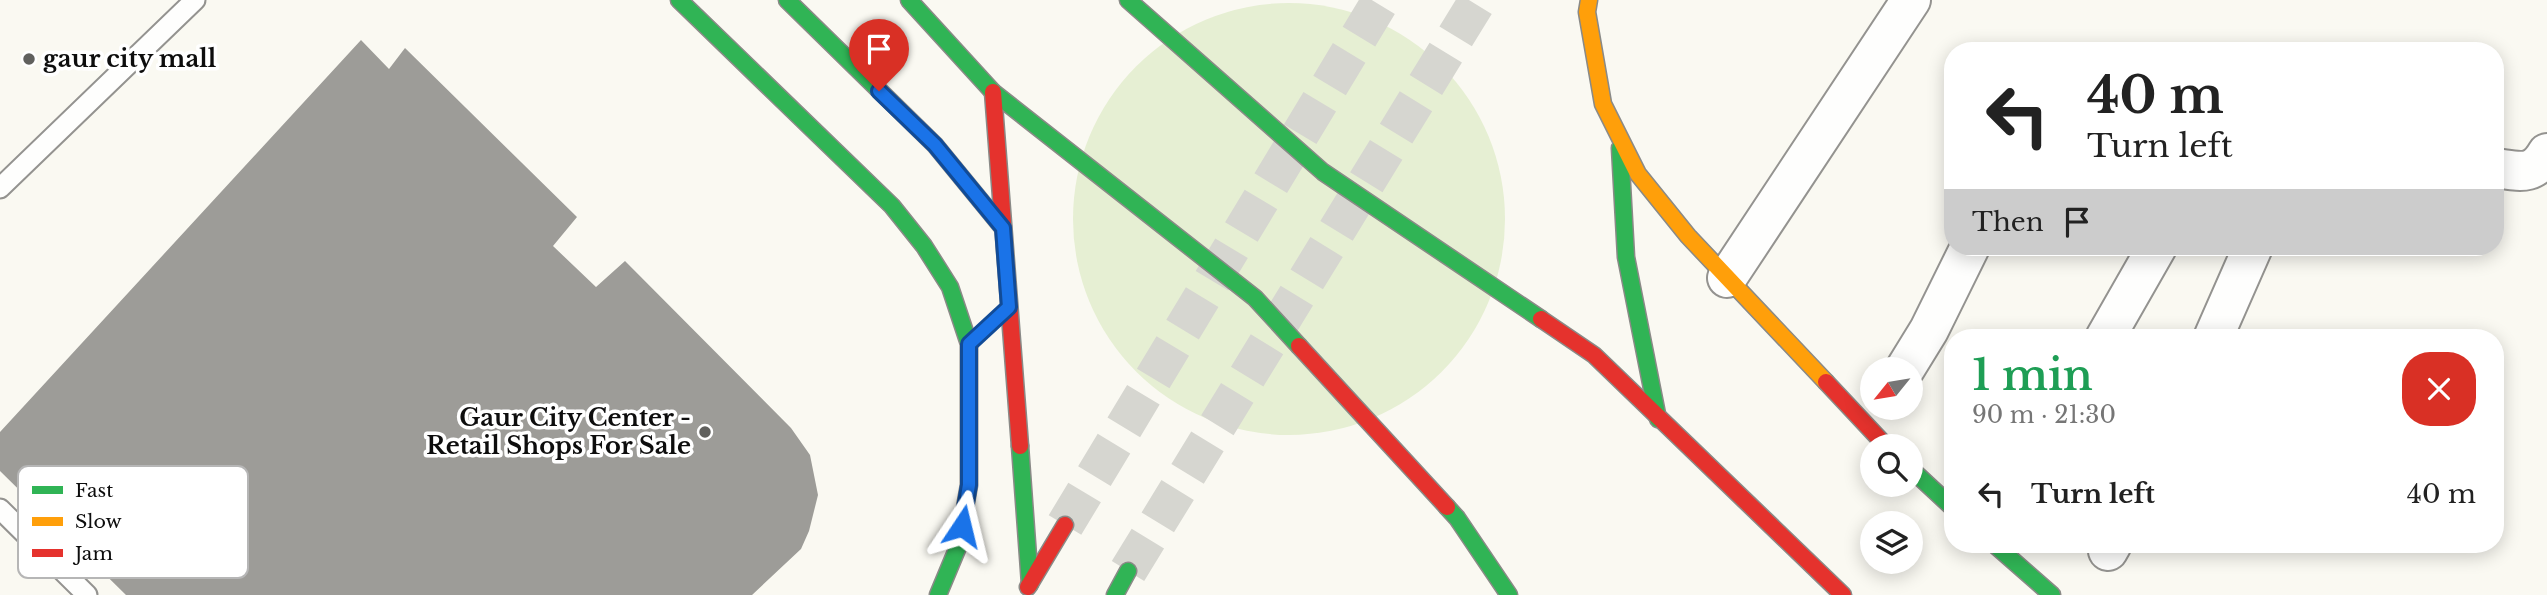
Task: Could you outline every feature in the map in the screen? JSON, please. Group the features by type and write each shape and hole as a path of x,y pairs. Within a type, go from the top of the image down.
{"street":[{"path":"679,0 892,206 924,246 950,287 974,340 969,485 958,547 938,595"},
{"path":"787,0 935,145 1003,228"},
{"path":"909,0 993,92 1255,298 1457,518 1509,595"},
{"path":"1128,0 1324,172 1594,355 1843,595"},
{"path":"1727,278 1911,0"},
{"path":"1592,4 1603,104 1638,174 1688,236 1727,278 1879,428"},
{"path":"993,92 1003,228 1004,312 1027,589"},
{"path":"1620,138 1626,257 1658,419"},
{"path":"2504,169 2526,171 2539,166 2547,153"},
{"path":"1913,357 1965,256"},
{"path":"2110,329 2152,256"},
{"path":"2217,329 2249,256"},
{"path":"1923,480 1944,500"},
{"path":"1027,589 1065,525"},
{"path":"2004,553 2052,595"},
{"path":"1115,595 1128,571"}],"lane":[{"path":"0,188 195,0"},
{"path":"0,509 18,527"},
{"path":"70,578 87,595"}],"green space":[{"path":"1289,3 1331,7 1372,20 1409,40 1442,66 1468,99 1488,136 1501,177 1505,219 1501,261 1488,302 1468,339 1442,372 1409,398 1372,418 1331,431 1289,435 1247,431 1206,418 1169,398 1136,372 1110,339 1090,302 1077,261 1073,219 1077,177 1090,136 1110,99 1136,66 1169,40 1206,20 1247,7"}],"building":[{"path":"361,40 389,69 405,48 577,217 553,246 596,287 625,261 791,428 810,455 818,495 809,531 801,549 752,595 126,595 109,578 248,578 248,466 18,466 18,489 0,471 0,432"}],"tunnel":[{"path":"1065,525 1381,0"},
{"path":"1128,571 1478,0"}],"traffic: fast":[{"path":"679,0 892,206 924,246 950,287 969,344 969,485 958,547 938,595"},
{"path":"787,0 935,145 1003,228"},
{"path":"909,0 993,92 1255,298 1299,346"},
{"path":"1128,0 1323,172 1541,319"},
{"path":"1620,148 1626,257 1658,419"},
{"path":"1020,446 1030,584"},
{"path":"1923,480 1944,500"},
{"path":"1447,507 1509,595"},
{"path":"2004,553 2052,595"},
{"path":"1115,595 1128,571"}],"traffic: slow":[{"path":"1589,0 1587,12 1603,104 1638,174 1688,236 1826,382"}],"traffic: jam":[{"path":"993,92 1020,446"},
{"path":"1541,319 1594,355 1843,595"},
{"path":"1299,346 1447,507"},
{"path":"1826,382 1875,434"},
{"path":"1028,587 1065,525"}],"place":[{"name":"gaur city mall","path":"29,59"},
{"name":"Gaur City Center - Retail Shops For Sale","path":"705,432"}],"route":[{"path":"879,91 935,145 1003,228 1009,307 969,344 969,485 962,526"}]}
